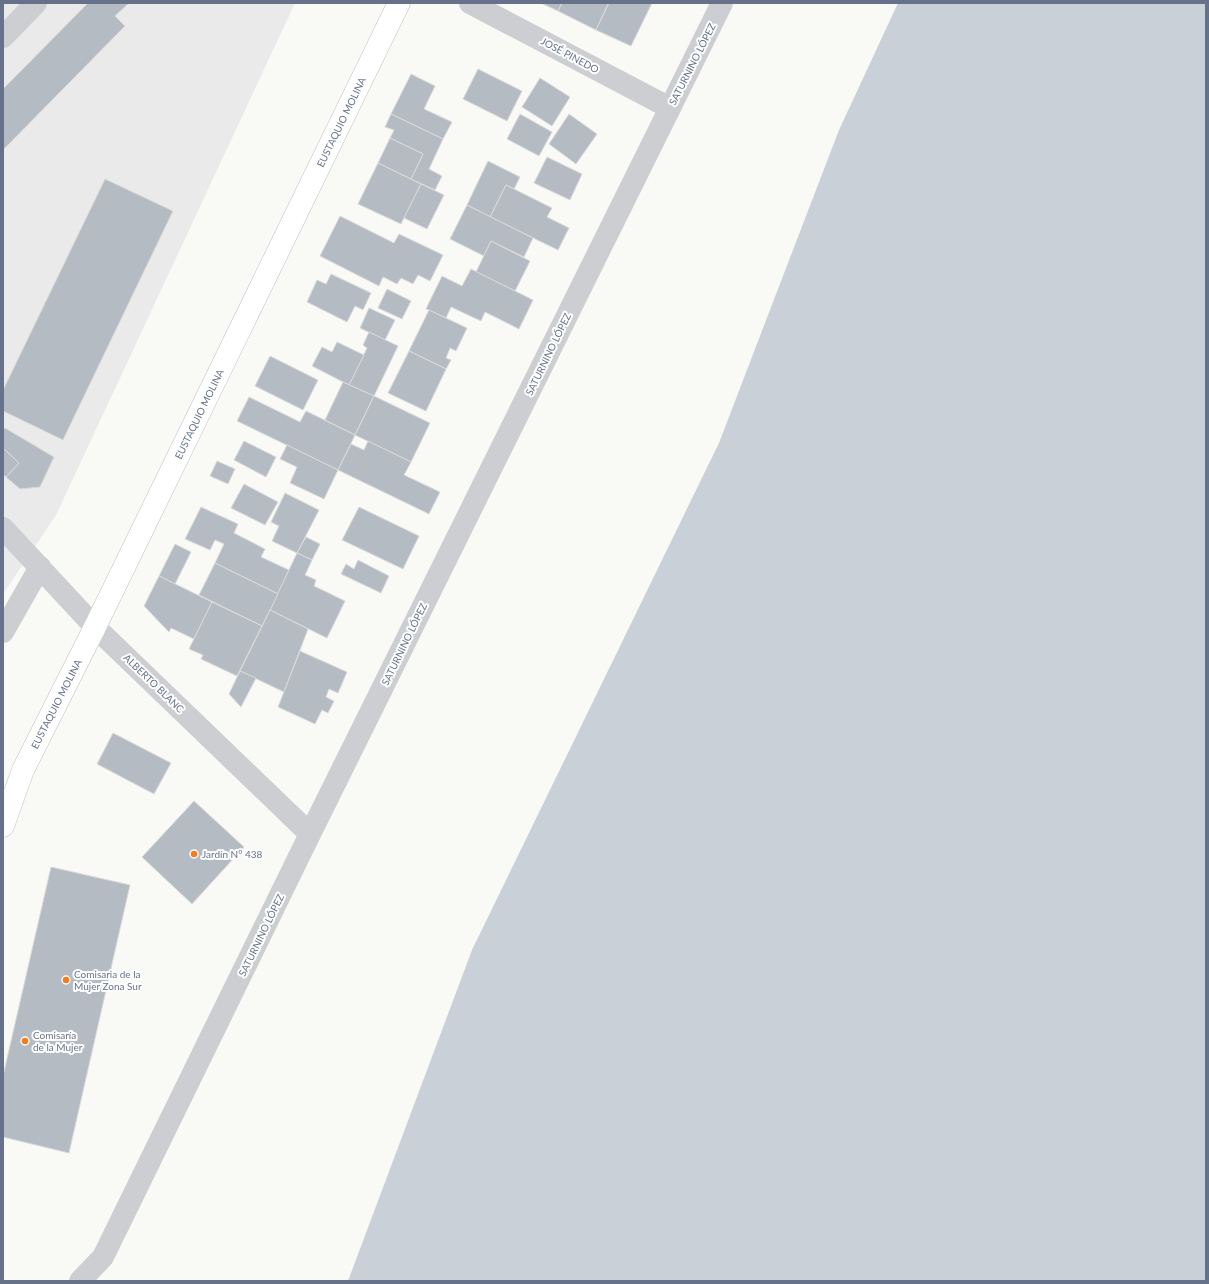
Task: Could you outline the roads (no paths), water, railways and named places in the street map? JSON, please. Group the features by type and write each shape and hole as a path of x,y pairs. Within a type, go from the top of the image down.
{"main road":[{"name":"EUSTAQUIO MOLINA","path":"3,826 23,770 95,627 399,3"}],"street":[{"path":"3,37 36,3"},
{"name":"JOSÉ PINEDO","path":"470,3 670,108"},
{"name":"SATURNINO LÓPEZ","path":"80,1281 103,1257 310,834 722,3"},
{"name":"ALBERTO BLANC","path":"3,528 95,627 310,834"},
{"path":"3,632 40,567"}],"place":[{"name":"Jardín N° 438","path":"194,854"},
{"name":"Comisaria de la Mujer Zona Sur","path":"66,980"},
{"name":"Comisaría de la Mujer","path":"25,1041"}]}
